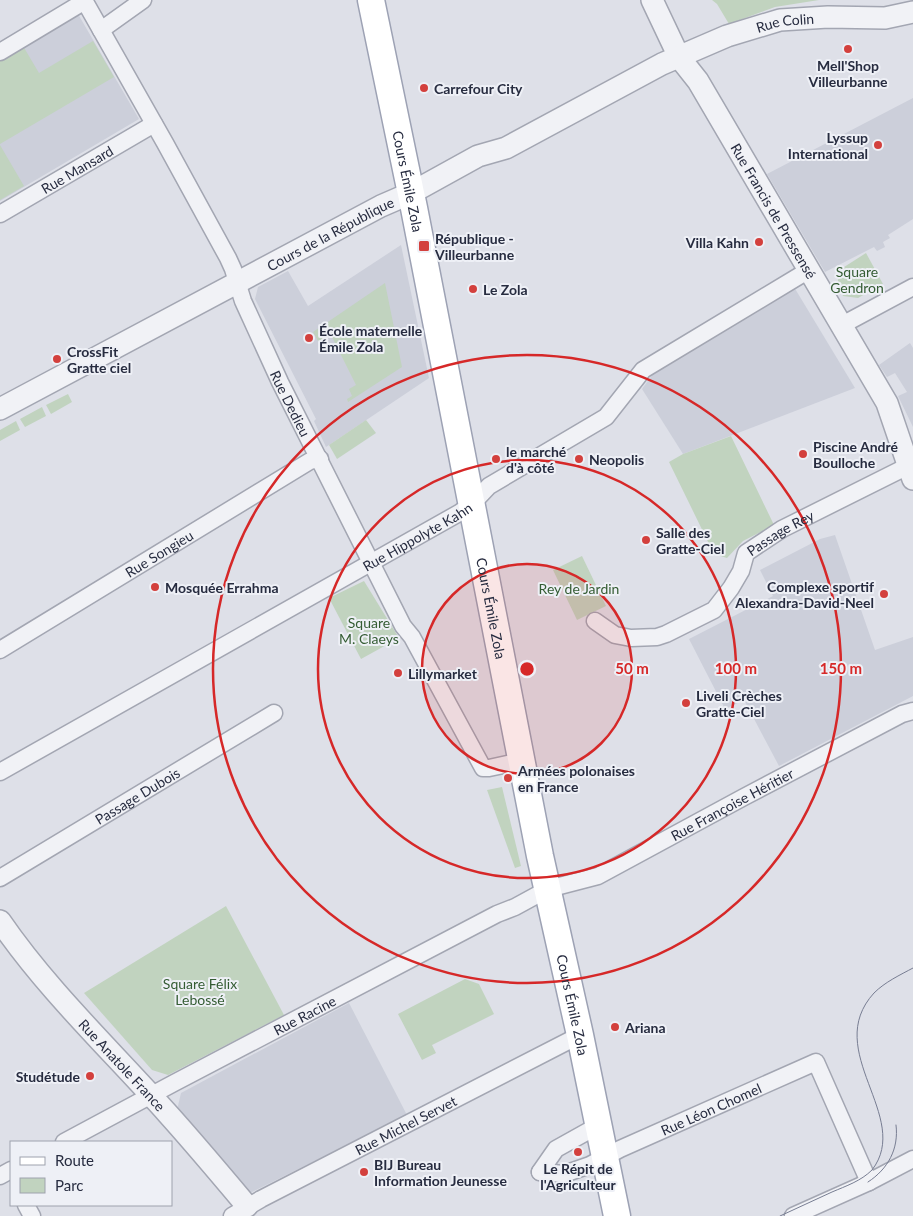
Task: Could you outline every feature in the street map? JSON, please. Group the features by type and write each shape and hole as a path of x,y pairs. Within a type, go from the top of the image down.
{"main road":[{"name":"Cours Émile Zola","path":"371,0 411,193 548,890 606,1156 617,1216"}],"street":[{"path":"101,30 143,0"},
{"name":"Rue Francis de Pressensé","path":"652,0 671,60 698,82 842,325 887,403 911,472"},
{"path":"0,52 84,1"},
{"name":"Rue Dedieu","path":"84,1 228,258 243,301 280,382 403,626 412,637 483,768 522,761"},
{"name":"Rue Colin","path":"671,60 727,36 780,20 828,17 885,18 913,12"},
{"name":"Cours de la République","path":"0,409 381,206 411,193 478,156 506,148 671,60"},
{"name":"Rue Mansard","path":"0,214 154,124"},
{"name":"Rue Hippolyte Kahn","path":"0,772 472,504 489,486 606,417 643,370 809,270"},
{"path":"842,325 913,287"},
{"name":"Rue Songieu","path":"0,650 310,461 320,459"},
{"name":"Passage Rey","path":"596,621 615,635 631,638 657,637 666,634 714,610 741,571 746,553 782,529 911,472"},
{"name":"Rue Françoise Héritier","path":"548,890 598,876 902,714 913,711"},
{"name":"Passage Dubois","path":"0,878 274,713"},
{"name":"Rue Racine","path":"66,1141 480,923 548,890"},
{"name":"Rue Anatole France","path":"0,921 26,957 67,1005 151,1096 240,1211"},
{"name":"Rue Michel Servet","path":"240,1211 580,1035"},
{"name":"Rue Léon Chomel","path":"599,1125 556,1149 540,1172 564,1174 590,1165 606,1156 816,1062 869,1182"},
{"path":"792,1216 869,1182 913,1159"}],"shaded area":[{"path":"78,14 139,119 0,201 0,60"},
{"path":"913,98 913,219 888,235 890,238 883,242 885,247 877,251 874,247 825,272 767,174"},
{"path":"401,245 429,378 326,447 314,421 316,419 255,299 258,287 288,271 308,306"},
{"path":"794,287 855,388 683,454 642,389 653,374"},
{"path":"910,343 913,348 913,427 898,396 907,392 895,373 887,377 879,365"},
{"path":"835,535 875,650 913,637 913,696 779,766 744,700 725,709 689,639 773,596 760,570 820,539"},
{"path":"349,1003 407,1115 250,1193 177,1110 181,1093"}],"green space":[{"path":"712,0 819,0 775,7 729,24 717,4"},
{"path":"93,41 114,77 0,144 0,60 23,46 39,73"},
{"path":"0,145 24,186 0,200"},
{"name":"Square Gendron","path":"866,253 883,284 858,298 843,296 837,284 841,269"},
{"path":"385,283 402,367 348,402 347,399 352,396 349,389 356,385 331,335 318,341 313,332"},
{"path":"68,394 72,402 51,414 46,405"},
{"path":"42,407 46,416 25,427 20,419"},
{"path":"366,420 376,433 337,459 329,445"},
{"path":"16,421 20,430 0,441 0,430"},
{"path":"731,436 774,525 743,541 727,558 714,554 669,462 683,454"},
{"name":"Rey de Jardin","path":"582,556 606,606 577,620 553,570"},
{"name":"Square M. Claeys","path":"364,581 399,638 361,659 329,598"},
{"path":"502,787 521,866 515,868 487,790"},
{"name":"Square Félix Lebossé","path":"226,906 284,1015 168,1075 152,1070 84,993"},
{"path":"465,979 479,984 494,1014 432,1045 436,1053 422,1060 398,1014"}],"tram line":[{"path":"780,1216 853,1183 872,1170 882,1150 882,1128 877,1106 861,1061 857,1038 860,1015 878,989 913,968"},
{"path":"868,1182 881,1171 891,1158 896,1142 896,1125"}],"place":[{"name":"Mell'Shop Villeurbanne","path":"848,49"},
{"name":"Carrefour City","path":"424,88"},
{"name":"Lyssup International","path":"878,145"},
{"name":"Villa Kahn","path":"759,242"},
{"name":"République - Villeurbanne","path":"424,246"},
{"name":"Le Zola","path":"473,289"},
{"name":"École maternelle Émile Zola","path":"309,338"},
{"name":"CrossFit Gratte ciel","path":"57,359"},
{"name":"Piscine André Boulloche","path":"803,454"},
{"name":"le marché d'à côté","path":"496,459"},
{"name":"Neopolis","path":"579,459"},
{"name":"Salle des Gratte-Ciel","path":"646,540"},
{"name":"Mosquée Errahma","path":"155,587"},
{"name":"Complexe sportif Alexandra-David-Neel","path":"884,594"},
{"name":"Lillymarket","path":"398,673"},
{"name":"Liveli Crèches Gratte-Ciel","path":"686,703"},
{"name":"Armées polonaises en France","path":"508,778"},
{"name":"Ariana","path":"615,1027"},
{"name":"Studétude","path":"90,1076"},
{"name":"Le Répit de l'Agriculteur","path":"578,1152"},
{"name":"BIJ Bureau Information Jeunesse","path":"364,1172"}]}
